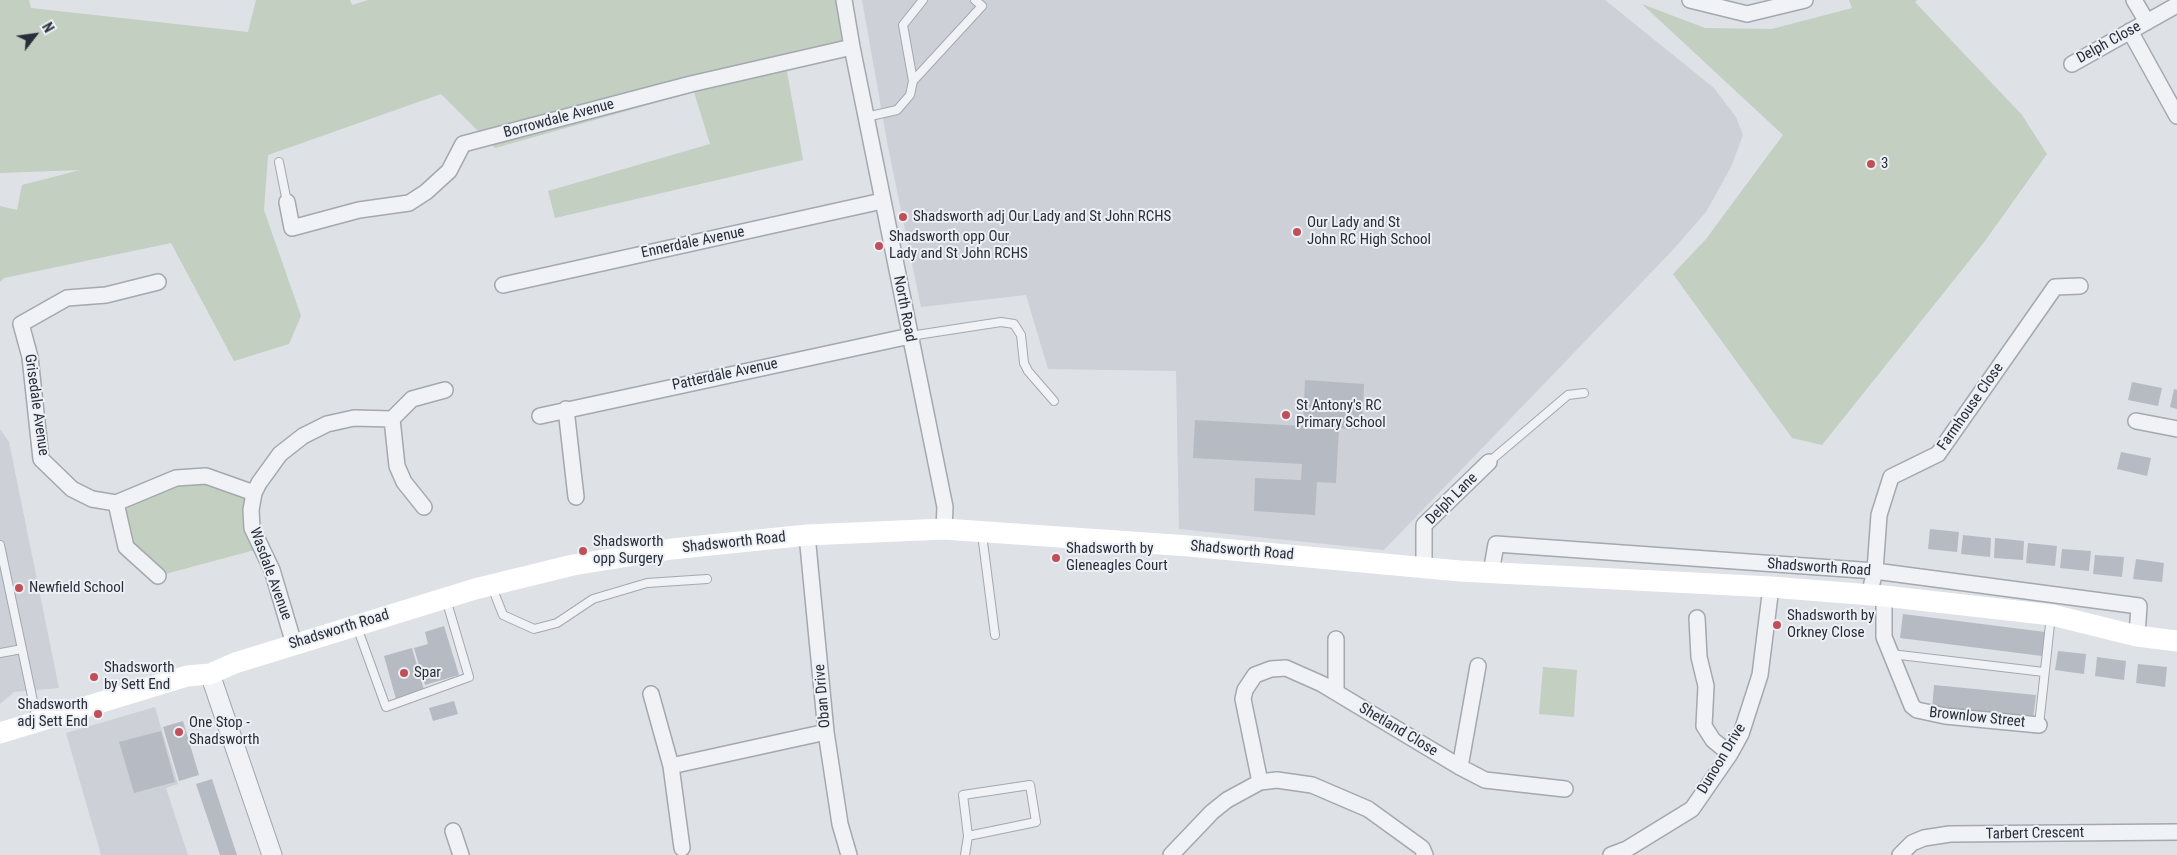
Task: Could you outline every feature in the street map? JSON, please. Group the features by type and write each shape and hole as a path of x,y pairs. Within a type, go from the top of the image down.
{"main road":[{"name":"Shadsworth Road","path":"0,732 186,676 210,674 236,663 294,644 446,598 573,565 672,549 807,536 944,529 1189,546 1424,569 1771,587 1877,596 2052,615 2137,636 2177,641"}],"street":[{"name":"North Road","path":"844,0 882,201 945,507 944,529"},
{"path":"1690,0 1748,14 1805,0"},
{"name":"Delph Close","path":"2134,0 2147,22"},
{"name":"Delph Close","path":"2072,64 2177,5"},
{"path":"2130,31 2177,116"},
{"name":"Borrowdale Avenue","path":"287,202 292,228 359,210 409,203 426,192 449,171 463,144 691,84 852,48"},
{"name":"Ennerdale Avenue","path":"503,285 882,201"},
{"name":"Grisedale Avenue","path":"116,503 92,500 72,489 41,459 30,358 21,324 67,298 106,295 158,282"},
{"name":"Farmhouse Close","path":"1877,596 1875,571 1879,515 1892,477 1938,454 2036,316 2055,286 2080,286"},
{"name":"Patterdale Avenue","path":"540,416 910,336"},
{"path":"424,507 404,482 397,466 392,420 412,399 445,390"},
{"path":"566,409 576,497"},
{"name":"Wasdale Avenue","path":"294,644 272,570 252,528 251,510 254,494 259,483 280,454 303,436 327,424 354,418 392,420"},
{"path":"2136,421 2177,428"},
{"name":"Delph Lane","path":"1424,569 1424,524 1489,462"},
{"path":"158,576 126,547 116,503 176,478 206,476 254,494"},
{"name":"Oban Drive","path":"807,536 826,732 840,824 849,855"},
{"name":"Shadsworth Road","path":"1491,573 1496,544 1875,571 2139,606 2137,636"},
{"name":"Dunoon Drive","path":"1611,855 1629,852 1692,809 1742,734 1760,674 1771,587"},
{"name":"Brownlow Street","path":"1877,596 1884,636 1912,706 1917,710 1944,716 2039,725"},
{"path":"1697,618 1699,658 1706,686 1704,726 1713,740 1730,754"},
{"path":"1336,639 1336,692"},
{"path":"1460,768 1478,666"},
{"name":"Shetland Close","path":"1260,782 1244,699 1249,681 1256,675 1263,671 1286,668 1336,692 1460,768 1485,780 1565,789"},
{"path":"210,674 272,855"},
{"path":"651,694 671,766 682,848"},
{"path":"671,766 826,732"},
{"path":"1171,855 1212,812 1227,800 1260,782 1276,780 1312,785 1368,809 1422,848 1425,855"},
{"path":"453,831 460,855"},
{"name":"Tarbert Crescent","path":"1900,855 1912,843 1924,838 1950,834 2177,832"}],"lane":[{"path":"866,117 900,108 910,95 913,81 903,25 923,0"},
{"path":"913,81 982,6 975,0"},
{"path":"279,162 287,202"},
{"path":"910,336 1001,322 1014,324 1021,335 1024,363 1028,371 1054,401"},
{"path":"1489,462 1568,396 1584,392"},
{"path":"981,532 995,635"},
{"path":"0,546 37,722"},
{"path":"491,586 503,615 534,629 557,623 593,599 647,583 707,579"},
{"path":"356,625 386,707 470,677 446,598"},
{"path":"2039,725 2052,615"},
{"path":"0,653 22,649"},
{"path":"1891,654 2044,672"},
{"path":"966,855 968,836 963,795 1030,785 1036,822 968,836"}],"shaded area":[{"name":"Our Lady and St John RC High School","path":"862,0 1605,0 1714,88 1736,117 1743,135 1731,167 1706,212 1671,252 1384,550 1179,529 1176,371 1048,369 1026,295 921,307 888,147"},
{"name":"Newfield School","path":"0,429 9,442 59,688 14,692 0,704"},
{"path":"155,707 178,784 166,788 188,855 101,855 66,733"}],"green space":[{"path":"0,0 29,0 31,8 248,32 256,0 350,0 352,5 368,0 844,0 852,47 786,66 803,160 555,218 548,191 710,144 694,92 495,148 441,94 268,155 264,210 301,316 289,344 234,361 171,243 4,278 0,282 0,206 17,210 22,185 80,170 0,173"},
{"path":"1849,0 1917,0 1915,2 2022,115 2047,154 1985,241 1822,445 1792,438 1673,274 1706,239 1783,135 1642,4 1705,28 1772,29 1852,8"},
{"path":"206,476 254,493 262,548 158,576 126,547 116,503"},
{"path":"1543,667 1577,670 1574,717 1539,714"}],"building":[{"path":"1305,380 1364,384 1362,430 1339,428 1336,483 1317,482 1315,515 1254,511 1255,478 1301,480 1302,464 1193,458 1195,420 1303,426"},
{"path":"2132,382 2162,388 2158,406 2128,400"},
{"path":"2174,389 2177,390 2177,409 2170,407"},
{"path":"2121,452 2151,458 2147,476 2117,469"},
{"path":"1930,529 1959,532 1957,552 1928,549"},
{"path":"1963,535 1991,538 1990,557 1961,554"},
{"path":"1995,538 2024,541 2023,560 1994,558"},
{"path":"2028,543 2057,546 2055,566 2026,563"},
{"path":"2062,549 2091,551 2089,571 2060,568"},
{"path":"2095,555 2124,557 2122,577 2093,574"},
{"path":"2136,559 2164,563 2162,582 2133,579"},
{"path":"1903,614 2045,632 2042,656 1900,638"},
{"path":"444,626 459,675 425,685 414,648 428,644 425,632"},
{"name":"Spar","path":"412,648 424,690 396,699 384,656"},
{"path":"2058,651 2086,654 2084,674 2055,670"},
{"path":"2097,657 2126,661 2124,680 2095,676"},
{"path":"2138,664 2167,667 2165,687 2136,683"},
{"path":"1934,685 2036,695 2033,719 1932,709"},
{"path":"454,701 458,714 433,721 429,708"},
{"path":"183,721 199,775 179,781 163,727"},
{"path":"161,731 175,782 134,793 119,742"},
{"path":"212,779 237,855 220,855 196,784"}],"place":[{"name":"3","path":"1871,164"},
{"name":"Shadsworth adj Our Lady and St John RCHS","path":"903,217"},
{"name":"Our Lady and St John RC High School","path":"1297,232"},
{"name":"Shadsworth opp Our Lady and St John RCHS","path":"879,246"},
{"name":"St Antony's RC Primary School","path":"1286,415"},
{"name":"Shadsworth opp Surgery","path":"583,551"},
{"name":"Shadsworth by Gleneagles Court","path":"1056,558"},
{"name":"Newfield School","path":"19,588"},
{"name":"Shadsworth by Orkney Close","path":"1777,625"},
{"name":"Spar","path":"404,673"},
{"name":"Shadsworth by Sett End","path":"94,677"},
{"name":"Shadsworth adj Sett End","path":"98,714"},
{"name":"One Stop - Shadsworth","path":"179,732"}]}
